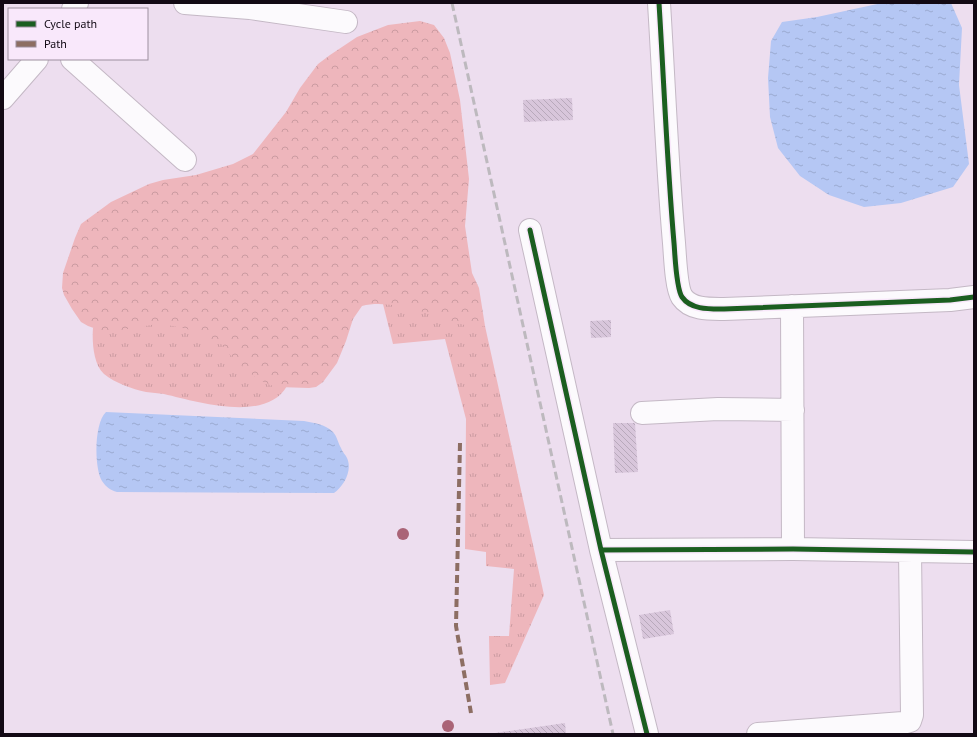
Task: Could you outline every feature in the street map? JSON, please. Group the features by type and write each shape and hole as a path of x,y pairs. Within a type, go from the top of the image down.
{"street":[{"path":"185,3 250,8 346,22"},
{"path":"660,3 672,214 681,296 697,307 707,309 920,302 974,297"},
{"path":"3,98 37,60"},
{"path":"73,60 185,160"},
{"path":"530,230 601,550 646,734"},
{"path":"792,306 793,549"},
{"path":"642,412 718,409 793,410"},
{"path":"601,550 793,549 974,552"},
{"path":"758,734 910,722 912,715 910,551"}],"green space":[{"path":"420,21 434,25 444,38 450,53 460,100 469,179 465,226 472,273 479,288 485,326 457,323 417,310 394,305 372,304 362,306 353,319 337,363 323,382 316,387 309,388 278,387 270,385 256,378 232,358 225,346 187,329 157,324 110,332 102,331 81,322 64,295 62,288 63,273 81,224 111,202 149,184 163,180 196,175 233,164 253,154 286,112 300,88 318,64 357,37 388,25"},
{"path":"382,300 485,326 544,595 505,683 490,685 489,636 509,636 514,569 486,566 486,552 465,549 466,419 445,339 393,344"},
{"path":"166,323 189,329 224,344 287,386 277,397 264,404 248,407 230,407 212,405 135,389 113,380 100,370 94,352 93,328"}],"water":[{"path":"882,3 951,3 962,28 959,85 969,164 953,187 901,203 864,207 829,195 800,176 778,148 770,117 768,78 771,41 782,22 817,17"},
{"path":"106,412 304,421 315,423 330,429 334,434 349,463 348,473 344,483 334,493 117,492 108,488 99,475 96,446 97,435 102,418"}],"building":[{"path":"572,98 573,120 524,122 523,100"},
{"path":"611,320 611,337 591,338 590,321"},
{"path":"613,423 635,423 638,472 615,473"},
{"path":"670,610 674,634 643,639 639,615"},
{"path":"565,723 566,734 495,734 495,733"}],"railway":[{"path":"452,3 613,734"}],"marked path":[{"path":"460,443 456,626 471,713"}],"cycle path":[{"path":"659,3 669,183 676,271 680,293 686,301 696,307 724,309 950,300 974,297"},
{"path":"530,230 601,550 647,734"},
{"path":"601,550 793,549 974,552"}]}
